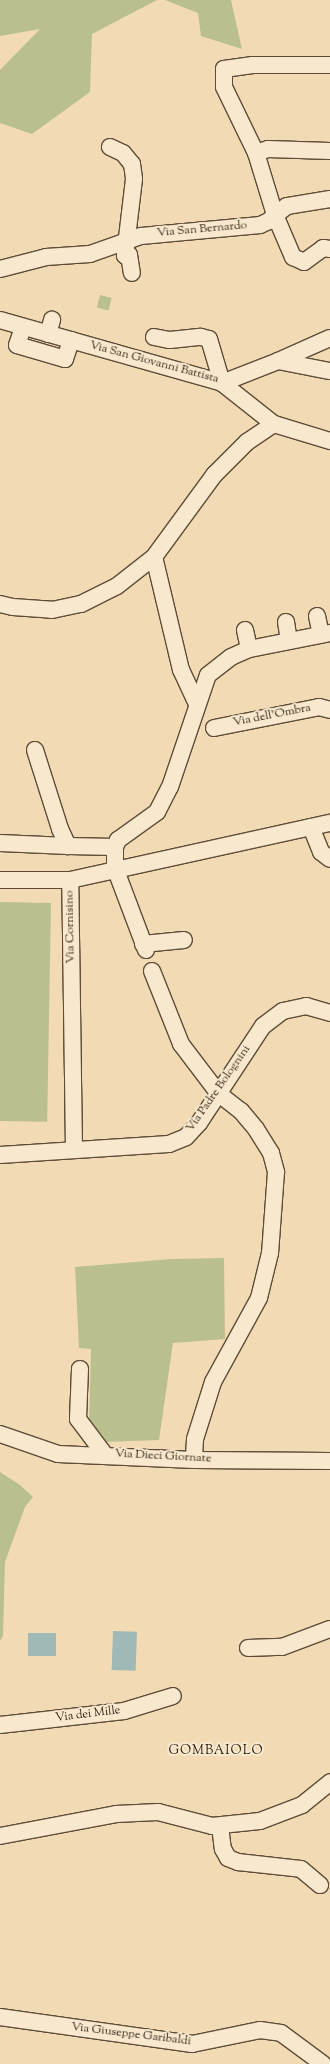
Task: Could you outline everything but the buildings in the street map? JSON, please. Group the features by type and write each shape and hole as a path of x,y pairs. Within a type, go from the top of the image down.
{"street":[{"path":"330,65 252,65 224,69 224,87 256,153 275,215 293,257 304,262 323,248 330,248"},
{"path":"110,147 123,153 132,164 134,179 125,249 129,255 132,273"},
{"path":"256,153 268,149 330,151"},
{"name":"Via San Bernardo","path":"125,249 141,236 260,225 269,221 287,206 330,198"},
{"path":"0,269 46,257 90,254 125,249"},
{"name":"Via San Giovanni Battista","path":"0,320 23,327 50,327 71,340 222,383 278,361"},
{"path":"23,327 17,345 66,359 71,340"},
{"path":"154,338 170,340 201,337 209,339 222,383 274,424 330,441"},
{"path":"278,361 330,338"},
{"path":"278,361 330,371"},
{"path":"0,604 13,608 52,610 81,604 117,586 154,557 214,475 247,442 274,424"},
{"path":"154,557 181,670 197,704"},
{"path":"184,940 144,947 115,868 115,847 118,840 157,812 170,788 208,675 231,657 249,649 325,634 317,616"},
{"path":"286,622 289,641"},
{"path":"245,630 249,649"},
{"name":"Via dell'Ombra","path":"214,728 319,707 330,710"},
{"path":"35,750 60,829 68,846"},
{"name":"Via Cornisino","path":"74,1150 70,880 115,868 330,823"},
{"path":"311,827 321,852 330,859"},
{"path":"0,843 115,847"},
{"path":"0,880 70,880"},
{"path":"152,971 180,1044 219,1094 241,1111 256,1129 271,1153 276,1172 275,1204 270,1253 260,1298 213,1382 195,1439 194,1460"},
{"name":"Via Padre Bolognini","path":"0,1155 169,1144 186,1137 219,1094 263,1026 283,1011 306,1006 330,1012"},
{"path":"80,1369 78,1419 105,1455"},
{"name":"Via Dieci Giornate","path":"0,1434 58,1454 194,1460 330,1461"},
{"path":"248,1648 282,1647 330,1629"},
{"name":"Via dei Mille","path":"0,1725 124,1711 173,1696"},
{"path":"0,1836 130,1814 158,1812 212,1826 260,1821 302,1805 330,1782"},
{"path":"220,1826 223,1849 228,1858 238,1862 301,1869 320,1885"},
{"name":"Via Giuseppe Garibaldi","path":"0,2017 192,2044 260,2030 281,2033 323,2064"}],"green space":[{"path":"0,0 157,0 92,34 90,92 32,134 0,123 0,70 40,29 0,36"},
{"path":"165,0 231,0 242,49 201,36 198,13"},
{"path":"100,295 112,298 108,311 97,308"},
{"path":"0,902 51,903 47,1122 0,1121"},
{"path":"224,1258 225,1339 173,1343 159,1440 104,1442 89,1424 91,1349 79,1348 75,1267 171,1259"},
{"path":"0,1472 20,1485 33,1497 25,1507 5,1562 3,1636 0,1641"}],"water":[{"path":"113,1631 137,1632 136,1671 112,1670"},
{"path":"28,1633 56,1633 56,1656 28,1656"}],"district":[{"name":"GOMBAIOLO","path":"216,1751"}]}
